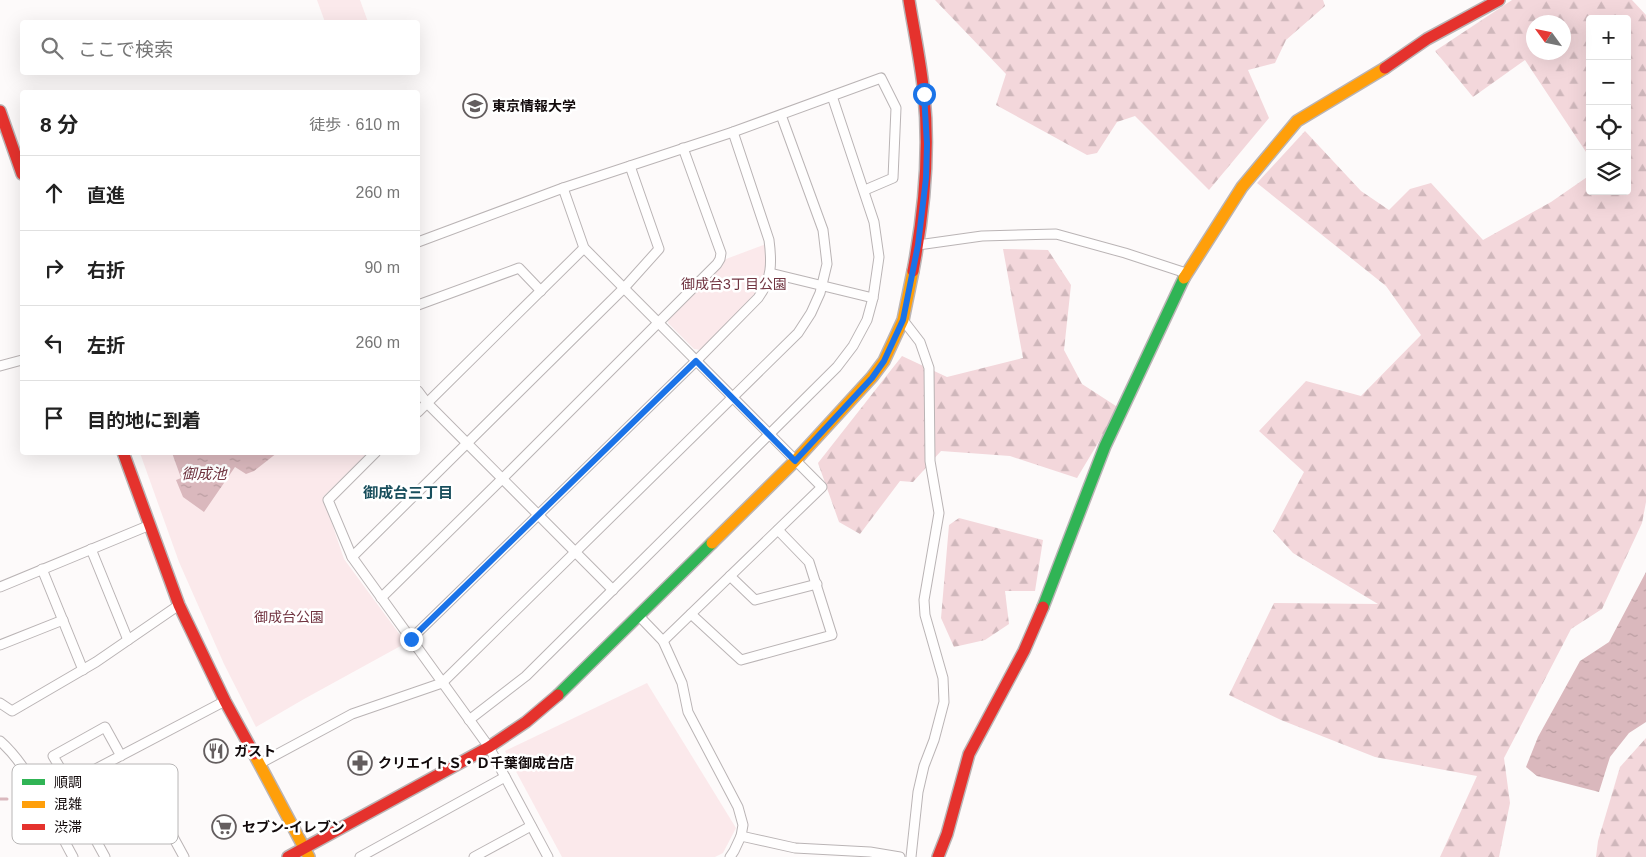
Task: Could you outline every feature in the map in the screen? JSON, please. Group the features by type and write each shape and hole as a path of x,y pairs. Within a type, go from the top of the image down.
{"street":[{"path":"288,857 306,853 489,747 526,722 562,691 795,461 872,378 884,361 903,320 918,245 926,178 927,144 924,94 910,0"},
{"path":"938,857 947,834 970,754 1024,651 1106,446 1164,318 1186,274 1242,187 1297,121 1371,77 1427,39 1499,0"},
{"path":"420,241 563,188 733,132 881,78 896,108 893,178 864,190"},
{"path":"469,720 526,676 837,367 853,346 867,320 873,298 879,258 874,222 832,96"},
{"path":"0,111 20,168"},
{"path":"259,764 352,714 442,683 798,333 811,313 822,286 827,264 823,230 781,115"},
{"path":"411,639 696,361 766,288 770,273 770,240 733,132"},
{"path":"381,598 717,264 720,259 720,253 683,148"},
{"path":"352,558 624,288 659,249 630,166"},
{"path":"563,188 584,248 822,487 663,642"},
{"path":"918,245 982,236 1056,234 1125,253 1186,274"},
{"path":"420,410 584,248"},
{"path":"420,304 519,268 541,291"},
{"path":"770,273 873,298"},
{"path":"903,320 920,342 929,368 930,461 939,513 924,600 925,615 943,678 944,702 918,792 911,857"},
{"path":"0,366 20,361"},
{"path":"420,394 467,444 613,590"},
{"path":"124,455 179,605 225,701 306,853"},
{"path":"373,455 328,500 352,558 489,747 548,857"},
{"path":"0,587 150,525"},
{"path":"691,614 741,660 832,635 809,562 778,530"},
{"path":"91,549 128,640"},
{"path":"42,569 83,670"},
{"path":"730,576 755,600 817,584"},
{"path":"0,703 12,711 83,670 179,605"},
{"path":"638,615 663,642 682,683 688,712 738,807 743,825 741,836 730,857"},
{"path":"0,645 63,620"},
{"path":"106,764 225,701"},
{"path":"58,764 53,756 104,727 121,756"},
{"path":"0,741 21,764"},
{"path":"360,857 505,777"},
{"path":"474,857 531,826"},
{"path":"741,836 795,848 870,852 900,857"},
{"path":"66,844 73,857"},
{"path":"98,844 105,857"},
{"path":"177,844 184,857"}],"green space":[{"path":"317,0 360,0 367,20 324,20"},
{"path":"935,0 1323,0 1325,6 1286,40 1275,63 1248,70 1269,118 1209,190 1135,116 1117,122 1097,153 1087,155 996,105 1006,74"},
{"path":"1512,0 1632,0 1646,15 1646,502 1642,523 1602,609 1571,629 1504,758 1510,803 1499,857 1440,857 1477,776 1375,757 1281,720 1229,695 1274,603 1378,604 1293,553 1273,531 1304,472 1259,431 1306,381 1361,396 1421,335 1386,286 1257,183 1305,131 1361,191 1389,210 1410,189 1431,183 1483,240 1551,202 1586,178 1586,195 1631,195 1631,15 1586,15 1586,152 1525,60 1473,97 1435,51"},
{"name":"御成台3丁目公園","path":"766,244 767,276 753,300 701,350 694,349 668,323 669,317 726,259"},
{"path":"1003,249 1048,250 1071,285 1064,350 1082,384 1119,408 1077,478 1010,456 941,451 913,482 900,481 860,534 839,522 818,463 902,356 947,377 1023,358"},
{"name":"御成台公園","path":"141,455 173,455 181,478 176,480 236,467 254,470 274,455 366,455 323,497 344,559 406,643 256,727 224,664 179,562"},
{"path":"959,518 1043,540 1035,591 1005,591 1009,624 985,640 954,647 941,618 949,525"},
{"path":"647,683 736,828 723,853 715,857 562,857 505,751"},
{"path":"1646,738 1646,857 1596,857 1598,841 1620,767"}],"water":[{"name":"御成池","path":"173,455 274,455 254,471 246,474 235,467 204,512 183,497 176,480 181,478"},
{"path":"1646,572 1646,722 1629,733 1610,757 1599,792 1537,776 1526,767 1538,737 1580,661 1609,642"}],"waterway":[{"path":"0,799 7,799"}],"traffic: fast":[{"path":"1043,607 1105,446 1184,278"},
{"path":"558,695 712,543"}],"traffic: slow":[{"path":"1184,278 1242,187 1297,121 1385,68"},
{"path":"712,543 795,461 872,377 884,361 903,320 913,271"},
{"path":"254,754 309,857"}],"traffic: jam":[{"path":"909,0 923,83 926,117 925,183 913,271"},
{"path":"1385,68 1427,39 1499,0"},
{"path":"0,111 20,168"},
{"path":"124,455 179,605 225,701 254,754"},
{"path":"938,857 947,834 969,754 1024,651 1043,607"},
{"path":"288,857 489,747 526,722 558,695"}],"place":[{"name":"東京情報大学","path":"475,106"},
{"name":"ガスト","path":"216,751"},
{"name":"クリエイトＳ・Ｄ千葉御成台店","path":"360,763"},
{"name":"セブン-イレブン","path":"224,827"}],"district":[{"name":"御成台三丁目","path":"408,493"}],"route":[{"path":"411,639 696,361 795,461 872,378 884,361 903,320 918,245 926,178 927,144 924,94"}]}
